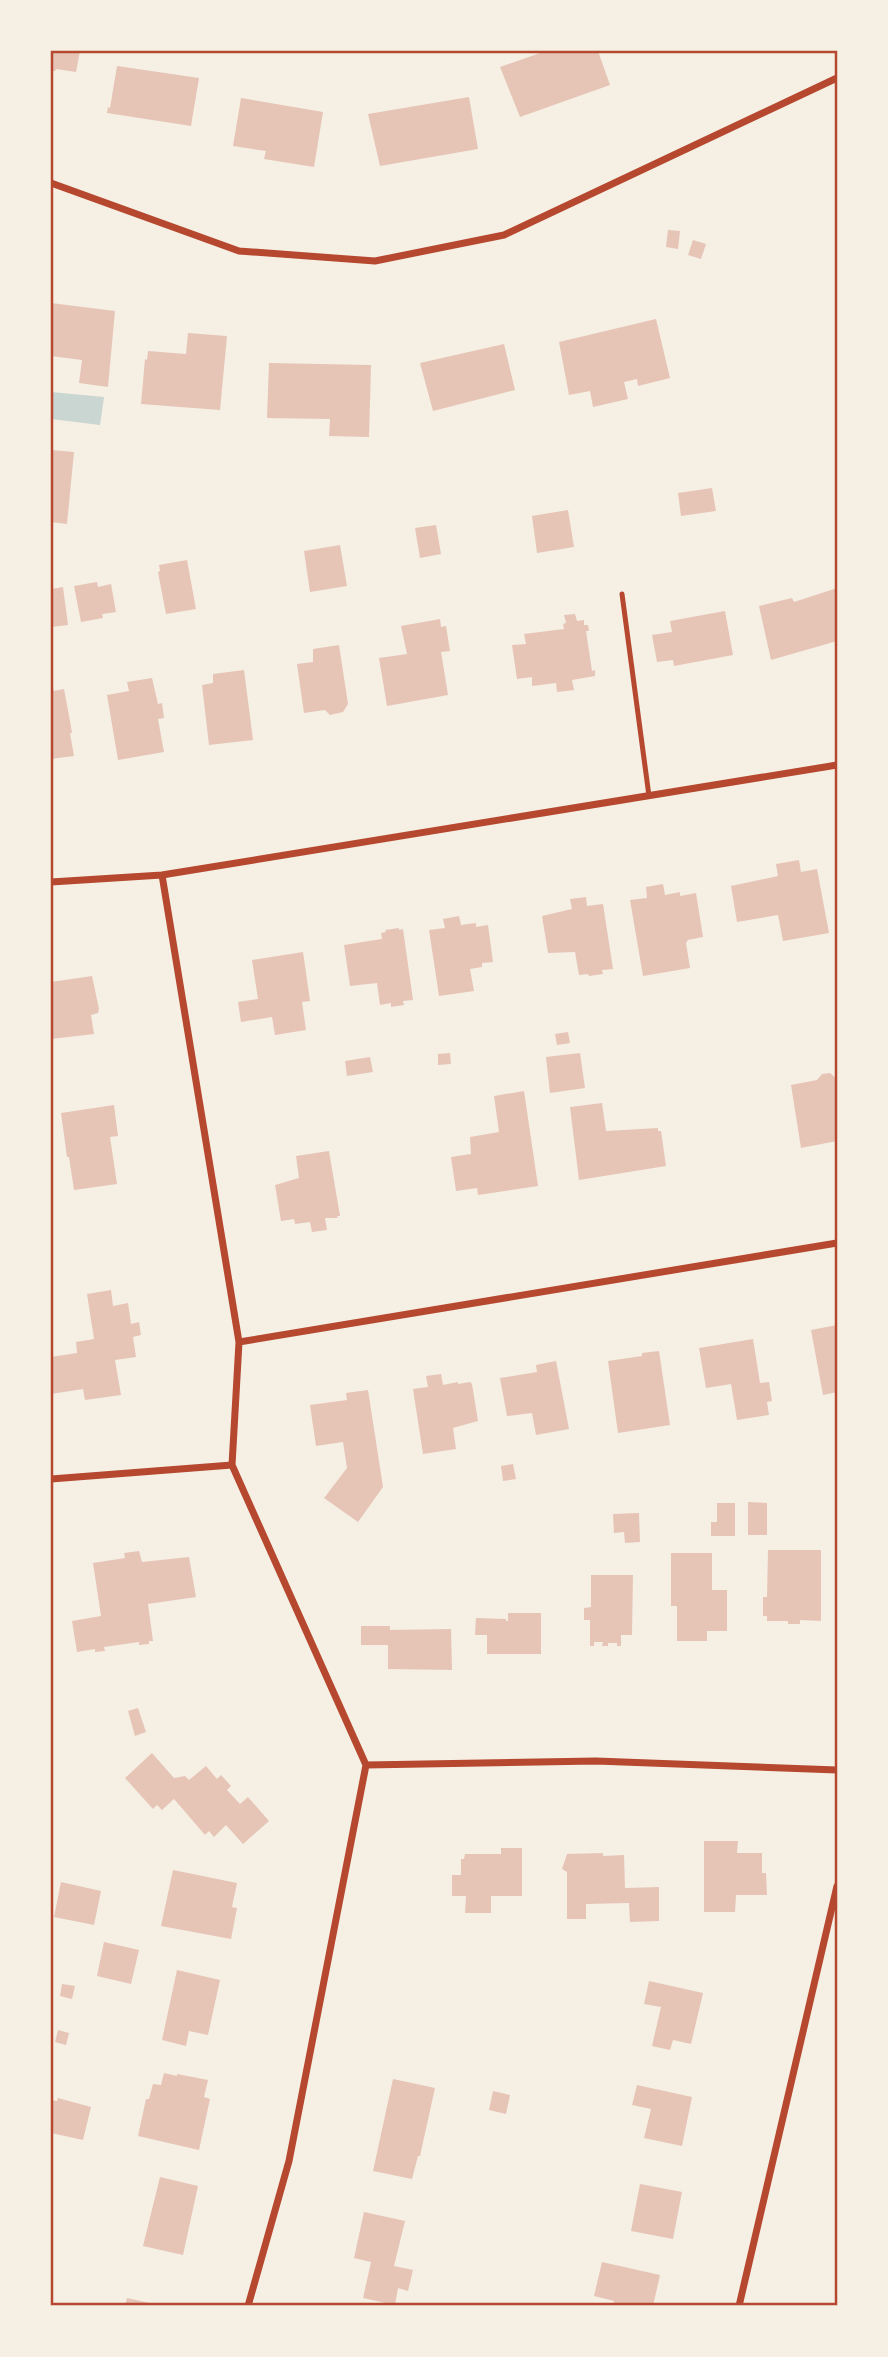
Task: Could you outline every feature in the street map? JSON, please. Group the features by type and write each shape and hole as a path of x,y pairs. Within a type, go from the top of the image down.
{"street":[{"path":"51,183 239,251 375,261 503,235 837,78"},
{"path":"51,882 162,875 837,765"},
{"path":"162,875 239,1342 232,1465 366,1765 289,2161 247,2306"},
{"path":"239,1342 837,1242"},
{"path":"51,1479 232,1465"},
{"path":"366,1765 596,1761 837,1770"},
{"path":"739,2306 837,1886"}],"lane":[{"path":"622,594 649,796"}],"shaded area":[{"path":"51,392 104,397 100,425 51,419"}],"building":[{"path":"51,51 80,51 76,72 56,69 51,71"},
{"path":"546,51 598,51 610,85 520,117 500,67"},
{"path":"117,66 199,78 191,126 107,113"},
{"path":"469,97 478,149 380,166 368,114"},
{"path":"241,98 323,112 314,167 264,159 266,151 233,146"},
{"path":"668,230 680,231 678,249 666,247"},
{"path":"693,240 706,244 701,259 688,255"},
{"path":"51,303 115,311 108,387 79,383 82,360 51,356"},
{"path":"656,319 670,378 638,386 637,379 624,382 628,399 593,407 590,391 569,395 559,342"},
{"path":"188,333 227,336 220,410 141,404 148,351 186,354"},
{"path":"504,344 515,390 433,411 420,363"},
{"path":"269,363 371,365 369,437 329,436 330,419 267,418"},
{"path":"51,450 74,452 67,524 51,522"},
{"path":"712,488 716,511 681,516 678,493"},
{"path":"568,510 574,547 537,553 532,516"},
{"path":"436,525 441,554 420,558 415,528"},
{"path":"340,545 347,586 310,592 304,551"},
{"path":"187,560 196,609 166,614 159,565"},
{"path":"97,582 98,587 111,584 116,612 102,614 103,618 81,622 74,586"},
{"path":"63,587 68,625 51,627 51,589"},
{"path":"837,588 837,641 771,660 759,606 792,598 794,602"},
{"path":"725,611 733,655 674,666 673,660 657,662 652,635 672,632 670,621"},
{"path":"575,614 577,621 584,620 584,625 588,625 589,631 586,631 595,676 572,680 574,690 557,692 556,683 532,686 532,677 517,679 512,645 526,644 524,634 564,629 564,615"},
{"path":"440,619 441,627 446,626 450,651 441,652 448,695 387,706 379,658 407,654 401,626"},
{"path":"339,645 348,704 343,712 330,715 325,710 304,713 297,664 313,662 313,649"},
{"path":"244,670 253,740 209,745 202,685 213,683 213,674"},
{"path":"152,678 158,704 162,703 164,718 158,719 164,752 118,760 107,695 129,691 127,682"},
{"path":"51,682 54,691 64,689 74,756 51,759"},
{"path":"799,860 801,872 817,869 829,933 783,941 778,915 737,922 731,886 778,876 776,864"},
{"path":"663,884 665,895 696,893 703,937 688,940 686,943 690,968 643,976 630,900 647,898 646,887"},
{"path":"586,897 587,906 603,904 613,969 602,970 603,974 589,976 579,975 575,952 548,953 542,916 572,909 570,899"},
{"path":"459,916 461,925 488,925 493,962 482,963 482,967 470,969 474,991 439,996 429,930 445,928 443,919"},
{"path":"403,929 413,1000 391,1007 391,1003 380,1005 377,983 350,986 344,945 382,939 381,933 386,932 385,930"},
{"path":"303,952 310,1001 302,1002 306,1030 275,1035 272,1017 241,1022 238,1002 258,999 252,960"},
{"path":"92,976 99,1009 98,1013 91,1015 94,1034 51,1039 51,982"},
{"path":"568,1032 570,1043 557,1045 555,1034"},
{"path":"450,1053 451,1064 438,1065 438,1054"},
{"path":"580,1053 585,1088 550,1093 546,1057"},
{"path":"370,1057 373,1072 347,1076 345,1061"},
{"path":"830,1073 837,1079 837,1141 801,1148 791,1085 817,1080 822,1074"},
{"path":"524,1091 538,1186 478,1195 477,1188 456,1191 451,1157 471,1154 470,1137 499,1132 494,1096"},
{"path":"602,1103 606,1131 658,1128 658,1131 661,1131 666,1166 579,1180 570,1107"},
{"path":"114,1105 118,1136 110,1137 117,1184 74,1190 61,1113"},
{"path":"329,1151 340,1216 325,1218 327,1230 312,1232 310,1222 295,1224 294,1219 281,1221 275,1185 299,1178 296,1156"},
{"path":"111,1290 113,1306 128,1303 131,1324 139,1322 141,1335 133,1337 136,1357 115,1360 121,1395 85,1400 83,1389 51,1394 51,1357 77,1353 76,1342 94,1339 87,1294"},
{"path":"837,1325 837,1392 823,1395 811,1330"},
{"path":"753,1339 760,1383 769,1382 772,1401 767,1402 769,1415 737,1420 731,1384 706,1388 699,1348"},
{"path":"659,1351 670,1425 618,1433 608,1361"},
{"path":"556,1361 569,1429 536,1435 532,1413 507,1416 500,1378 537,1372 536,1365"},
{"path":"441,1374 443,1385 458,1382 472,1384 478,1421 453,1428 456,1449 423,1454 413,1389 428,1387 426,1376"},
{"path":"368,1390 383,1487 358,1522 324,1498 347,1468 343,1442 316,1446 310,1405 347,1400 346,1393"},
{"path":"513,1464 516,1479 503,1481 501,1466"},
{"path":"748,1502 767,1503 767,1535 748,1535"},
{"path":"717,1503 735,1503 735,1536 711,1536 711,1522 717,1522"},
{"path":"639,1513 640,1542 625,1543 624,1532 614,1533 613,1514"},
{"path":"768,1550 821,1550 821,1621 800,1620 800,1624 788,1624 788,1621 767,1621 767,1616 763,1616 763,1597 767,1597"},
{"path":"139,1551 142,1562 189,1557 196,1597 148,1604 153,1641 149,1641 149,1644 139,1645 139,1642 104,1647 105,1651 95,1652 95,1649 77,1652 72,1621 101,1616 93,1563 125,1558 124,1553"},
{"path":"671,1553 712,1553 712,1590 727,1590 727,1631 707,1631 707,1641 677,1641 677,1606 671,1606"},
{"path":"591,1575 633,1575 632,1635 621,1635 621,1646 608,1643 608,1646 602,1646 603,1642 594,1642 594,1646 590,1646 590,1620 584,1620 584,1608 591,1607"},
{"path":"508,1613 541,1613 541,1654 487,1654 487,1635 475,1635 476,1618 508,1621"},
{"path":"361,1626 390,1626 390,1630 451,1629 452,1670 388,1669 388,1645 361,1645"},
{"path":"138,1708 146,1732 135,1736 128,1711"},
{"path":"152,1753 174,1778 185,1776 189,1780 206,1766 217,1779 221,1775 231,1786 227,1790 240,1804 248,1797 269,1821 243,1844 226,1825 214,1837 209,1831 205,1835 174,1799 162,1810 157,1805 153,1809 125,1778"},
{"path":"704,1841 738,1841 737,1853 762,1853 762,1873 766,1873 767,1895 736,1895 735,1912 704,1912"},
{"path":"501,1848 522,1848 522,1896 491,1896 491,1913 465,1913 466,1896 452,1896 452,1875 461,1875 461,1859 464,1859 465,1854 501,1854"},
{"path":"603,1853 603,1856 624,1855 625,1888 659,1887 659,1921 630,1922 629,1903 586,1904 586,1919 567,1919 567,1872 562,1869 567,1854"},
{"path":"173,1870 237,1883 232,1907 237,1908 231,1939 161,1926"},
{"path":"61,1882 101,1891 94,1925 54,1917"},
{"path":"104,1942 139,1950 131,1984 97,1976"},
{"path":"177,1970 220,1980 208,2035 189,2031 186,2046 162,2040"},
{"path":"649,1981 703,1993 691,2044 673,2040 670,2050 652,2046 661,2007 644,2004"},
{"path":"62,1984 75,1986 72,1999 60,1996"},
{"path":"58,2030 69,2033 66,2045 55,2042"},
{"path":"164,2073 208,2080 204,2097 210,2099 199,2150 138,2136 146,2099 149,2099 153,2084 161,2085"},
{"path":"393,2079 435,2088 420,2156 412,2179 373,2171"},
{"path":"637,2085 692,2097 682,2146 644,2138 651,2109 632,2105"},
{"path":"493,2091 510,2095 506,2114 489,2110"},
{"path":"58,2098 91,2107 83,2140 51,2133 51,2100 57,2101"},
{"path":"160,2177 198,2186 183,2255 143,2246"},
{"path":"640,2184 682,2192 673,2239 631,2231"},
{"path":"364,2212 405,2221 394,2266 413,2270 408,2291 398,2288 395,2305 363,2298 371,2262 354,2258"},
{"path":"602,2262 660,2275 653,2306 613,2306 614,2301 594,2296"},
{"path":"127,2298 159,2305 159,2306 125,2306"}]}
